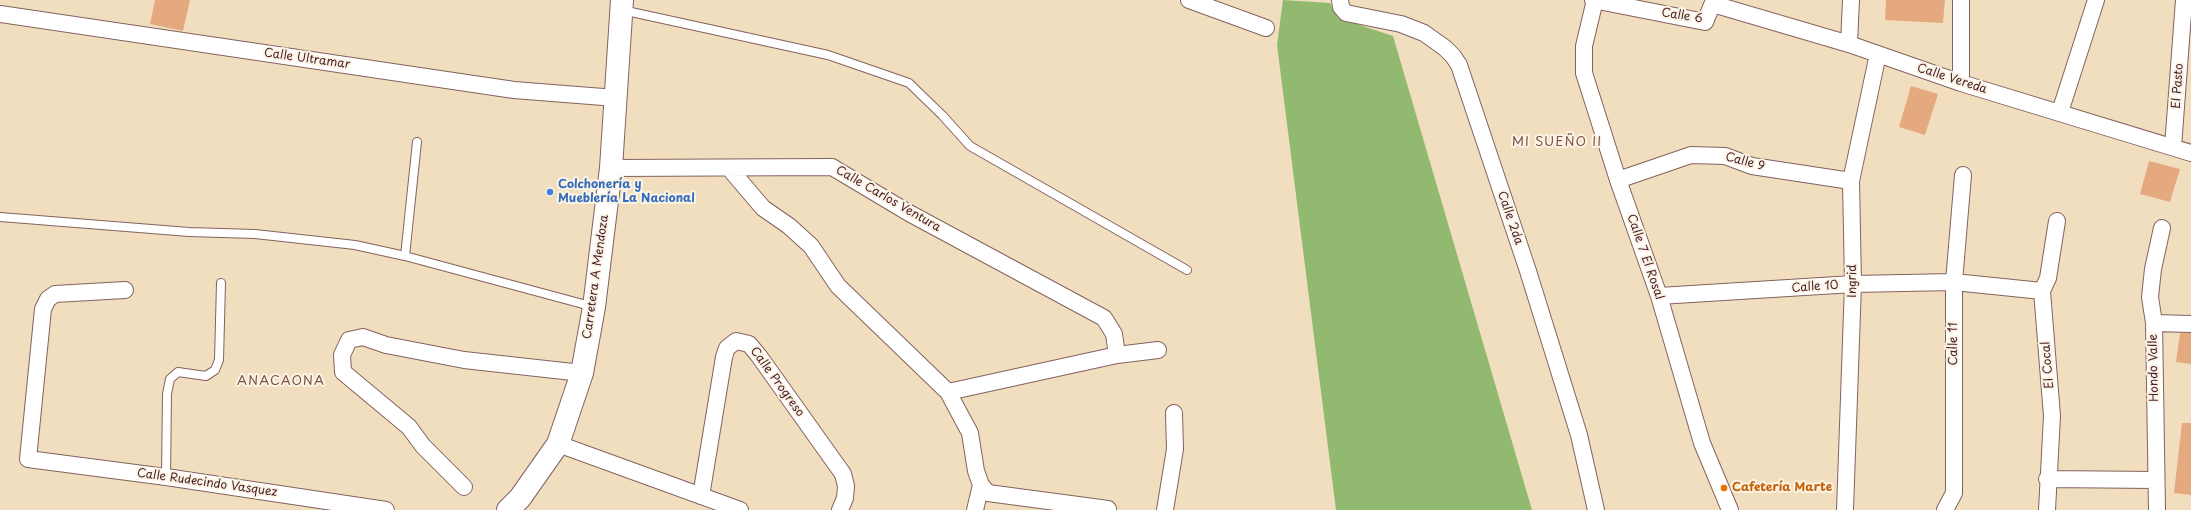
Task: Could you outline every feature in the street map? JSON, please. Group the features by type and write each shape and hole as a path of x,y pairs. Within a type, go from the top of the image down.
{"street":[{"path":"1189,0 1266,28"},
{"name":"Calle 2da","path":"1340,0 1341,7 1346,13 1401,24 1424,33 1445,48 1459,65 1528,271 1579,435 1596,510"},
{"name":"Calle 6","path":"1594,0 1633,4 1705,22 1714,2"},
{"name":"Calle 7 El Rosal","path":"1594,0 1584,46 1584,73 1618,180 1659,296 1702,443 1730,510"},
{"path":"1849,44 1851,0"},
{"path":"1961,0 1961,83"},
{"path":"2060,112 2096,0"},
{"name":"El Pasto","path":"2173,147 2184,0"},
{"name":"Calle Vereda","path":"1714,2 1849,44 1961,83 2191,153"},
{"name":"Carretera A Mendoza","path":"508,510 520,498 558,444 582,373 594,307 611,168 622,5"},
{"name":"Calle Ultramar","path":"0,14 514,90 616,98"},
{"name":"Ingrid","path":"1845,510 1853,284 1851,181 1878,54"},
{"name":"Calle 9","path":"1618,180 1691,155 1725,156 1752,166 1851,181"},
{"name":"Calle Carlos Ventura","path":"611,168 832,167 910,213 1104,318 1114,334 1117,355"},
{"path":"729,168 763,208 789,226 811,246 838,286 948,392 970,433 981,485 975,510"},
{"name":"Calle 11","path":"1945,510 1954,493 1954,282 1963,175"},
{"name":"El Cocal","path":"2047,510 2047,479 2052,416 2042,291 2048,278 2058,221"},
{"name":"Hondo Valle","path":"2157,510 2154,324 2150,297 2153,269 2162,228"},
{"name":"Calle 10","path":"1659,296 1853,284 1954,282 2042,291"},
{"name":"Calle Rudecindo Vasquez","path":"125,290 55,294 48,299 43,309 28,459 166,477 386,510"},
{"path":"2154,324 2191,324"},
{"path":"464,487 423,446 409,427 343,372 342,355 349,340 363,337 386,345 464,360 582,373"},
{"name":"Calle Progreso","path":"701,496 724,357 727,348 736,341 749,344 759,356 843,474 846,486 845,498 840,510"},
{"path":"948,392 1117,355 1158,350"},
{"path":"1165,510 1176,449 1174,413"},
{"path":"558,444 740,510"},
{"path":"2047,479 2156,480"},
{"path":"981,485 988,493 1108,509"}],"lane":[{"path":"622,5 828,55 909,83 944,116 970,146 1187,270"},
{"path":"405,256 417,142"},
{"path":"0,217 189,232 255,234 355,245 405,256 594,307"},
{"path":"166,477 167,394 170,379 178,372 206,376 215,370 219,360 221,283"}],"green space":[{"path":"1283,0 1330,3 1338,18 1393,36 1532,510 1336,510 1277,45"}],"building":[{"path":"155,0 190,0 183,31 150,24"},
{"path":"1886,0 1945,0 1943,23 1885,20"},
{"path":"1911,86 1938,94 1925,135 1899,127"},
{"path":"2149,161 2180,169 2170,202 2140,194"},
{"path":"2180,333 2191,333 2191,364 2176,362"},
{"path":"2182,423 2191,423 2191,495 2174,493"}],"place":[{"name":"Colchonería y Mueblería La Nacional","path":"550,192"},
{"name":"Cafetería Marte","path":"1724,488"}],"district":[{"name":"MI SUEÑO II","path":"1557,142"},
{"name":"ANACAONA","path":"281,381"}]}
